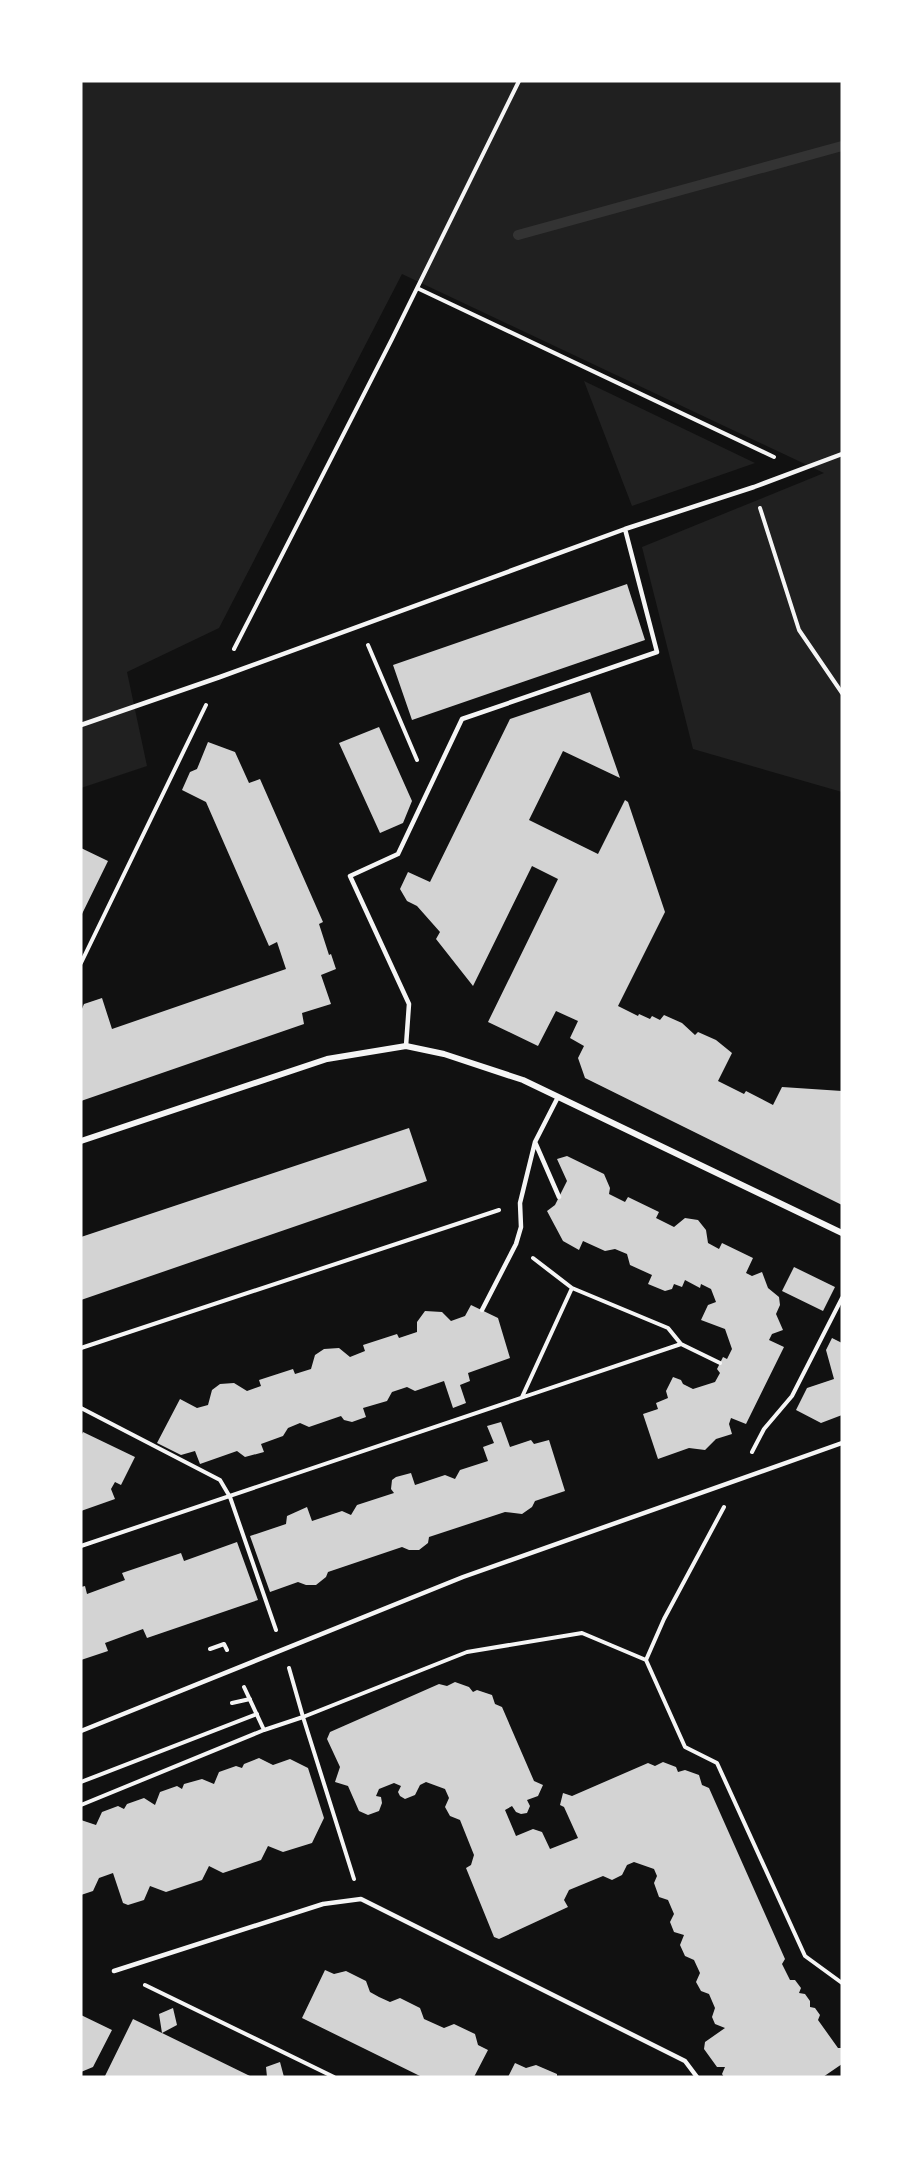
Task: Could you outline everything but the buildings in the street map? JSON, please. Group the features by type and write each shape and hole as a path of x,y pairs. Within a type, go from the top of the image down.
{"street":[{"path":"81,1141 327,1059 406,1046 444,1054 512,1076 842,1233"}],"lane":[{"path":"81,725 220,677 626,529 754,487 842,454"},
{"path":"406,1046 409,1004 350,876 398,854 462,719 657,652 626,529"},
{"path":"482,1310 516,1244 521,1227 520,1203 536,1142 558,1096"},
{"path":"536,1142 559,1197"},
{"path":"81,1731 463,1577 842,1443"},
{"path":"114,1971 322,1904 361,1899 685,2061 698,2077"}],"path":[{"path":"81,963 220,677 519,81"},
{"path":"417,288 798,469"},
{"path":"754,487 799,630 842,693"},
{"path":"360,626 429,788"},
{"path":"81,1348 520,1203"},
{"path":"516,1244 572,1288 668,1328 681,1344 720,1363"},
{"path":"522,1398 572,1288"},
{"path":"764,1429 792,1396 842,1298"},
{"path":"81,1546 681,1344"},
{"path":"81,1408 220,1480 230,1497 263,1595"},
{"path":"646,1660 664,1619 706,1544"},
{"path":"81,1805 264,1730 303,1717 467,1652 582,1633 646,1660 685,1748 717,1763 805,1956 842,1983"},
{"path":"294,1682 361,1899"},
{"path":"232,1703 250,1699"},
{"path":"81,1782 257,1714"},
{"path":"114,1971 334,2077"}],"shaded area":[{"path":"81,81 842,81 842,792 693,749 642,547 824,473 402,274 219,628 127,672 147,766 81,788"},
{"path":"584,381 755,463 632,506"}],"waterway":[{"path":"518,235 842,146"}]}
